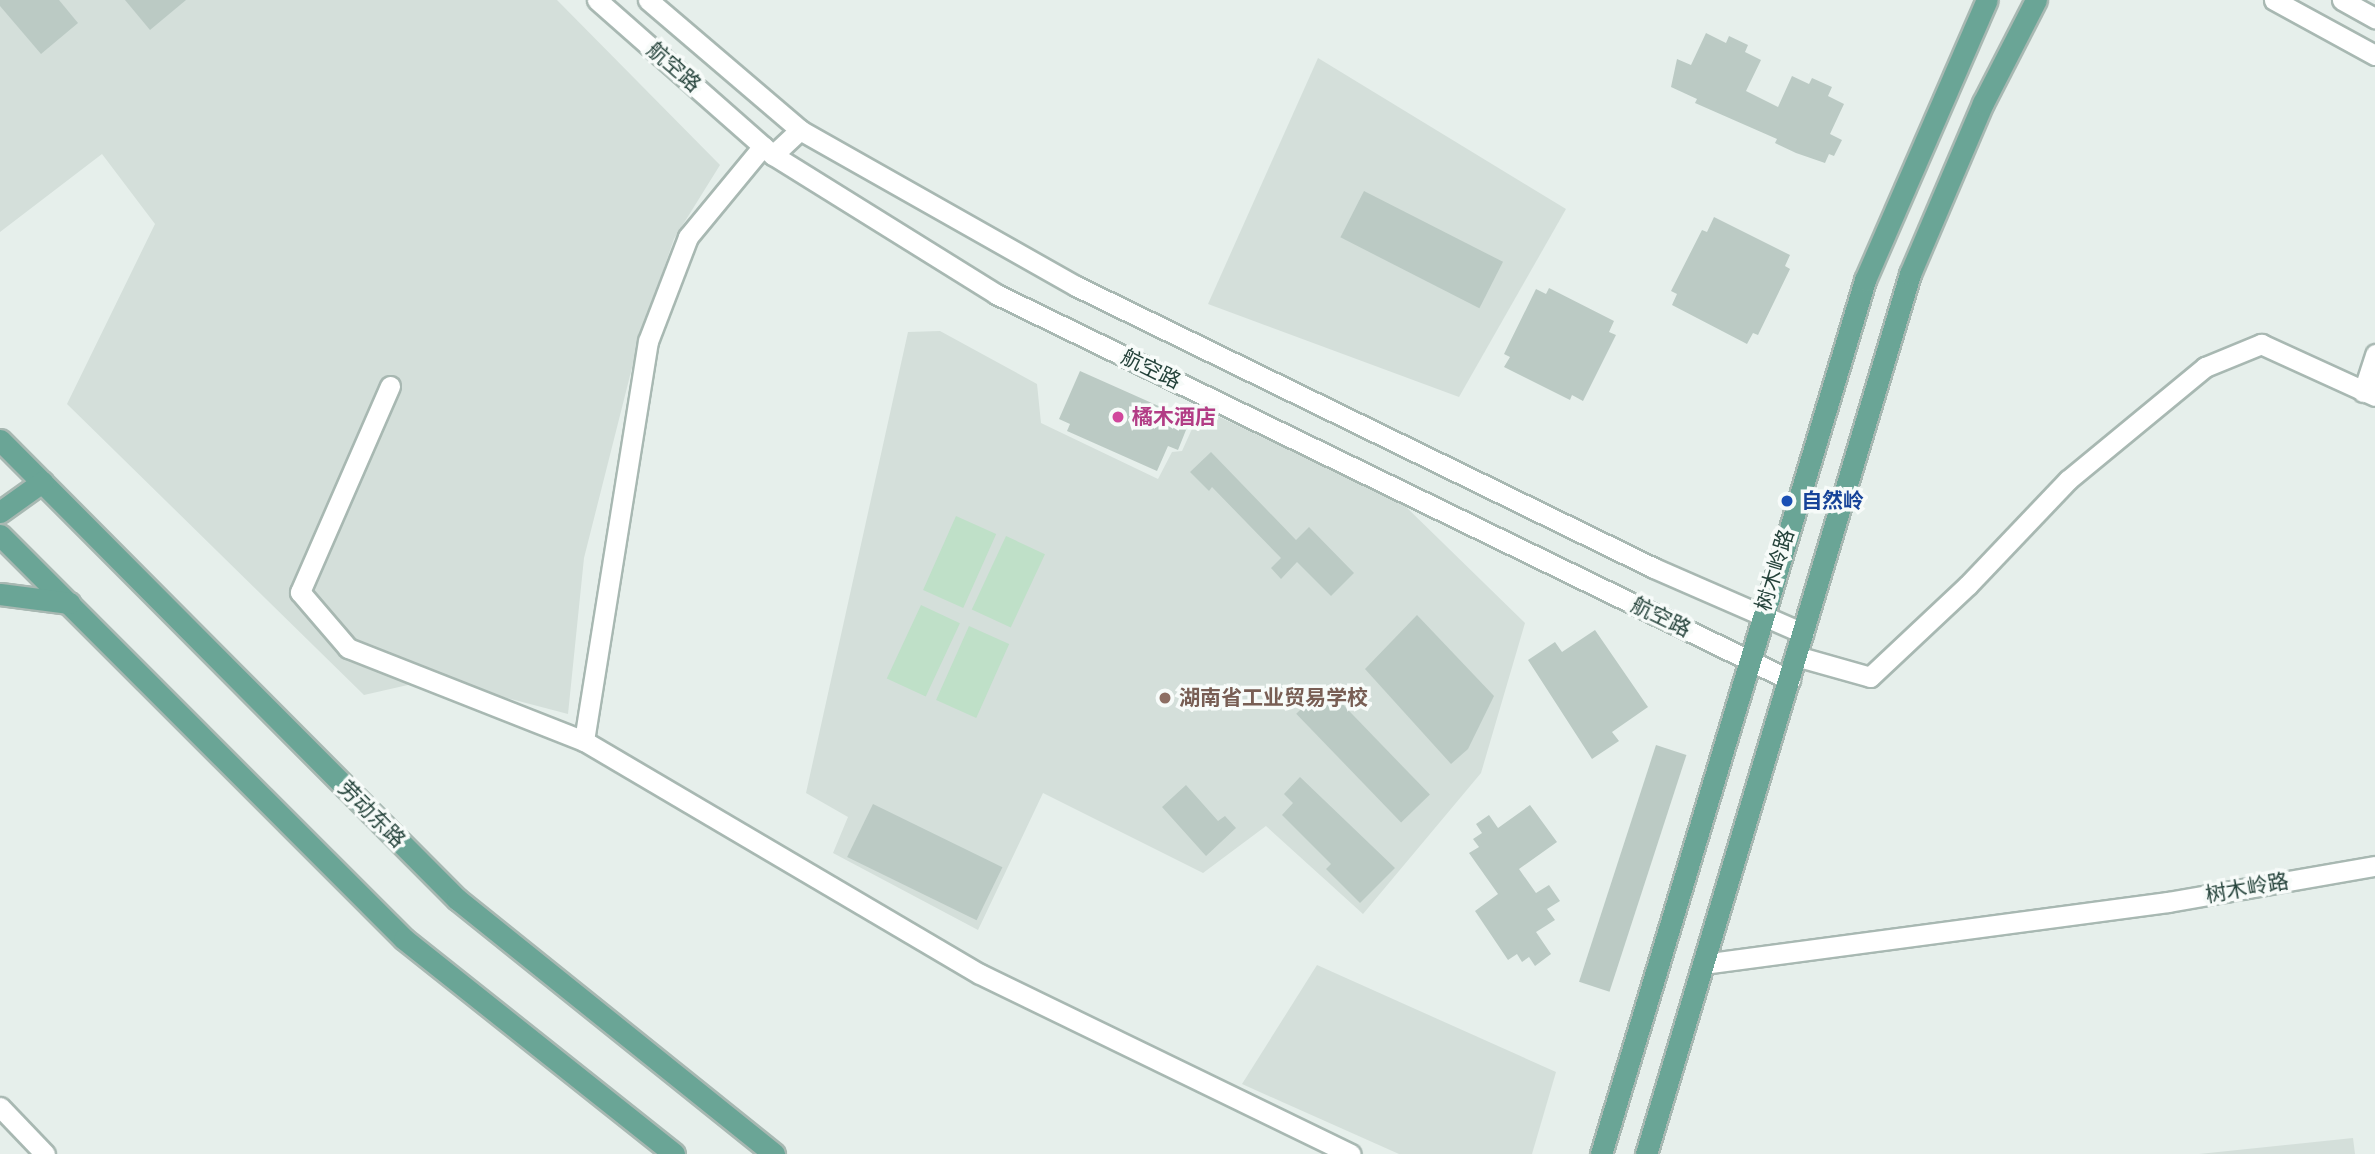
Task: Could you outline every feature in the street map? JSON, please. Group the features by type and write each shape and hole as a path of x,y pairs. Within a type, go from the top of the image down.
{"main road":[{"name":"树木岭路","path":"1601,1154 1747,659 1865,280 1987,0"},
{"path":"1646,1154 1910,274 1983,103 2036,0"},
{"name":"劳动东路","path":"3,449 42,482 457,899 774,1154"},
{"path":"0,512 42,482"},
{"path":"0,535 404,939 674,1154"},
{"path":"0,594 69,603"}],"street":[{"name":"航空路","path":"597,0 768,150 996,294 1790,680"},
{"name":"航空路","path":"648,0 800,130 1076,286 1629,556 1803,633"},
{"path":"2274,0 2375,55"},
{"path":"2342,0 2375,18"},
{"path":"584,741 648,341 688,237 768,150 800,130"},
{"path":"1796,656 1870,677 1968,585 2068,480 2205,367 2261,344 2369,394 2375,354"},
{"path":"390,386 300,592 348,648 584,741 980,974 1351,1154"},
{"name":"树木岭路","path":"1703,964 2168,902 2375,866"},
{"path":"0,1107 45,1154"}],"shaded area":[{"path":"0,0 557,0 720,165 674,239 639,340 584,558 568,714 434,679 364,695 67,404 155,224 102,154 0,232"},
{"path":"1318,58 1566,209 1459,397 1208,304"},
{"name":"湖南省工业贸易学校","path":"940,331 1037,384 1041,423 1158,479 1172,452 1182,451 1196,420 1194,405 1402,503 1525,623 1481,773 1363,914 1266,826 1203,873 1043,793 978,930 833,853 848,817 806,793 908,332"},
{"path":"1317,965 1556,1072 1532,1154 1399,1154 1242,1084"},
{"path":"2353,1138 2355,1154 2199,1154"}],"green space":[{"path":"956,516 996,534 963,608 923,590"},
{"path":"1006,536 1045,554 1011,628 972,609"},
{"path":"921,605 960,623 926,697 887,678"},
{"path":"969,626 1009,644 976,718 936,700"}],"building":[{"path":"0,0 59,0 78,23 41,54 0,6"},
{"path":"125,0 186,0 150,30"},
{"path":"1706,33 1726,43 1729,36 1748,45 1745,52 1761,60 1746,91 1778,107 1792,76 1809,84 1812,78 1832,87 1828,96 1844,104 1830,134 1842,140 1834,156 1829,154 1825,163 1796,153 1775,143 1777,139 1695,103 1697,99 1671,87 1677,59 1691,65"},
{"path":"1364,191 1503,262 1479,308 1340,237"},
{"path":"1714,217 1790,255 1785,266 1790,269 1758,335 1753,333 1747,344 1672,305 1677,294 1671,291 1702,230 1707,232"},
{"path":"1549,288 1614,321 1609,332 1616,335 1583,401 1572,395 1570,400 1504,367 1510,357 1504,354 1536,289 1546,294"},
{"path":"1080,371 1190,420 1178,450 1168,446 1157,471 1067,431 1070,424 1059,419"},
{"path":"1211,452 1296,540 1309,527 1354,573 1331,596 1297,562 1281,579 1271,568 1281,558 1212,487 1209,491 1190,472"},
{"path":"1417,615 1494,696 1468,749 1451,764 1365,669"},
{"path":"1595,630 1648,707 1612,732 1619,741 1592,759 1528,660 1555,642 1562,652"},
{"path":"1325,686 1430,795 1401,822 1296,714"},
{"path":"1656,745 1686,755 1609,992 1579,982"},
{"path":"1300,777 1395,868 1360,903 1326,869 1331,864 1282,815 1293,803 1284,794"},
{"path":"1186,785 1218,821 1225,816 1236,828 1206,856 1162,807"},
{"path":"873,804 1002,867 977,920 847,857"},
{"path":"1530,805 1557,842 1519,869 1536,893 1549,885 1560,901 1547,909 1555,920 1536,932 1551,954 1535,966 1529,957 1522,962 1517,954 1508,960 1475,911 1498,894 1469,853 1479,847 1473,839 1482,833 1476,824 1489,815 1498,828"}],"place":[{"name":"橘木酒店","path":"1118,417"},
{"name":"自然岭","path":"1787,501"},
{"name":"湖南省工业贸易学校","path":"1165,698"}]}
